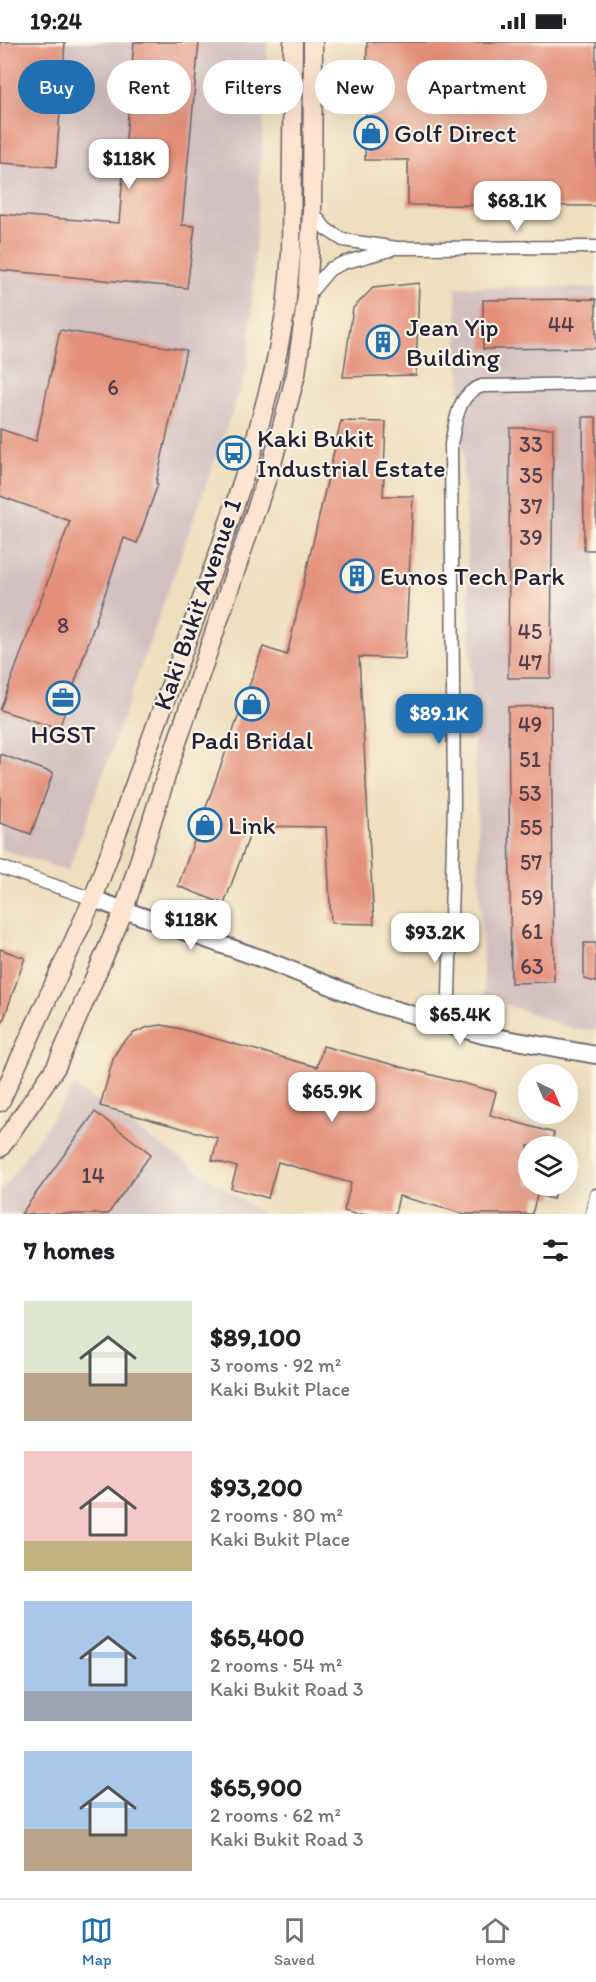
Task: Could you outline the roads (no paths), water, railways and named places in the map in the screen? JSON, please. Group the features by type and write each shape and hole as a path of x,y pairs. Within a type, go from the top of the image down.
{"main road":[{"name":"Kaki Bukit Avenue 1","path":"0,1102 93,899 219,552 252,453 274,370 286,309 291,254 293,42"},
{"name":"Kaki Bukit Avenue 1","path":"0,1148 56,1067 124,910 170,763 273,460 296,374 307,296 312,211 313,42"}],"street":[{"path":"312,211 326,229 344,240 397,248 596,247"},
{"path":"307,296 330,269 357,258 397,248"},
{"path":"447,1024 454,804 452,444 458,410 466,395 482,386 596,384"},
{"path":"0,867 268,961 379,1005 483,1035 596,1055"},
{"path":"592,1214 596,1195"}],"place":[{"name":"Golf Direct","path":"371,133"},
{"name":"Jean Yip Building","path":"383,342"},
{"name":"Kaki Bukit Industrial Estate","path":"234,453"},
{"name":"Eunos Tech Park","path":"357,576"},
{"name":"HGST","path":"63,698"},
{"name":"Padi Bridal","path":"252,704"},
{"name":"Link","path":"205,825"}]}
